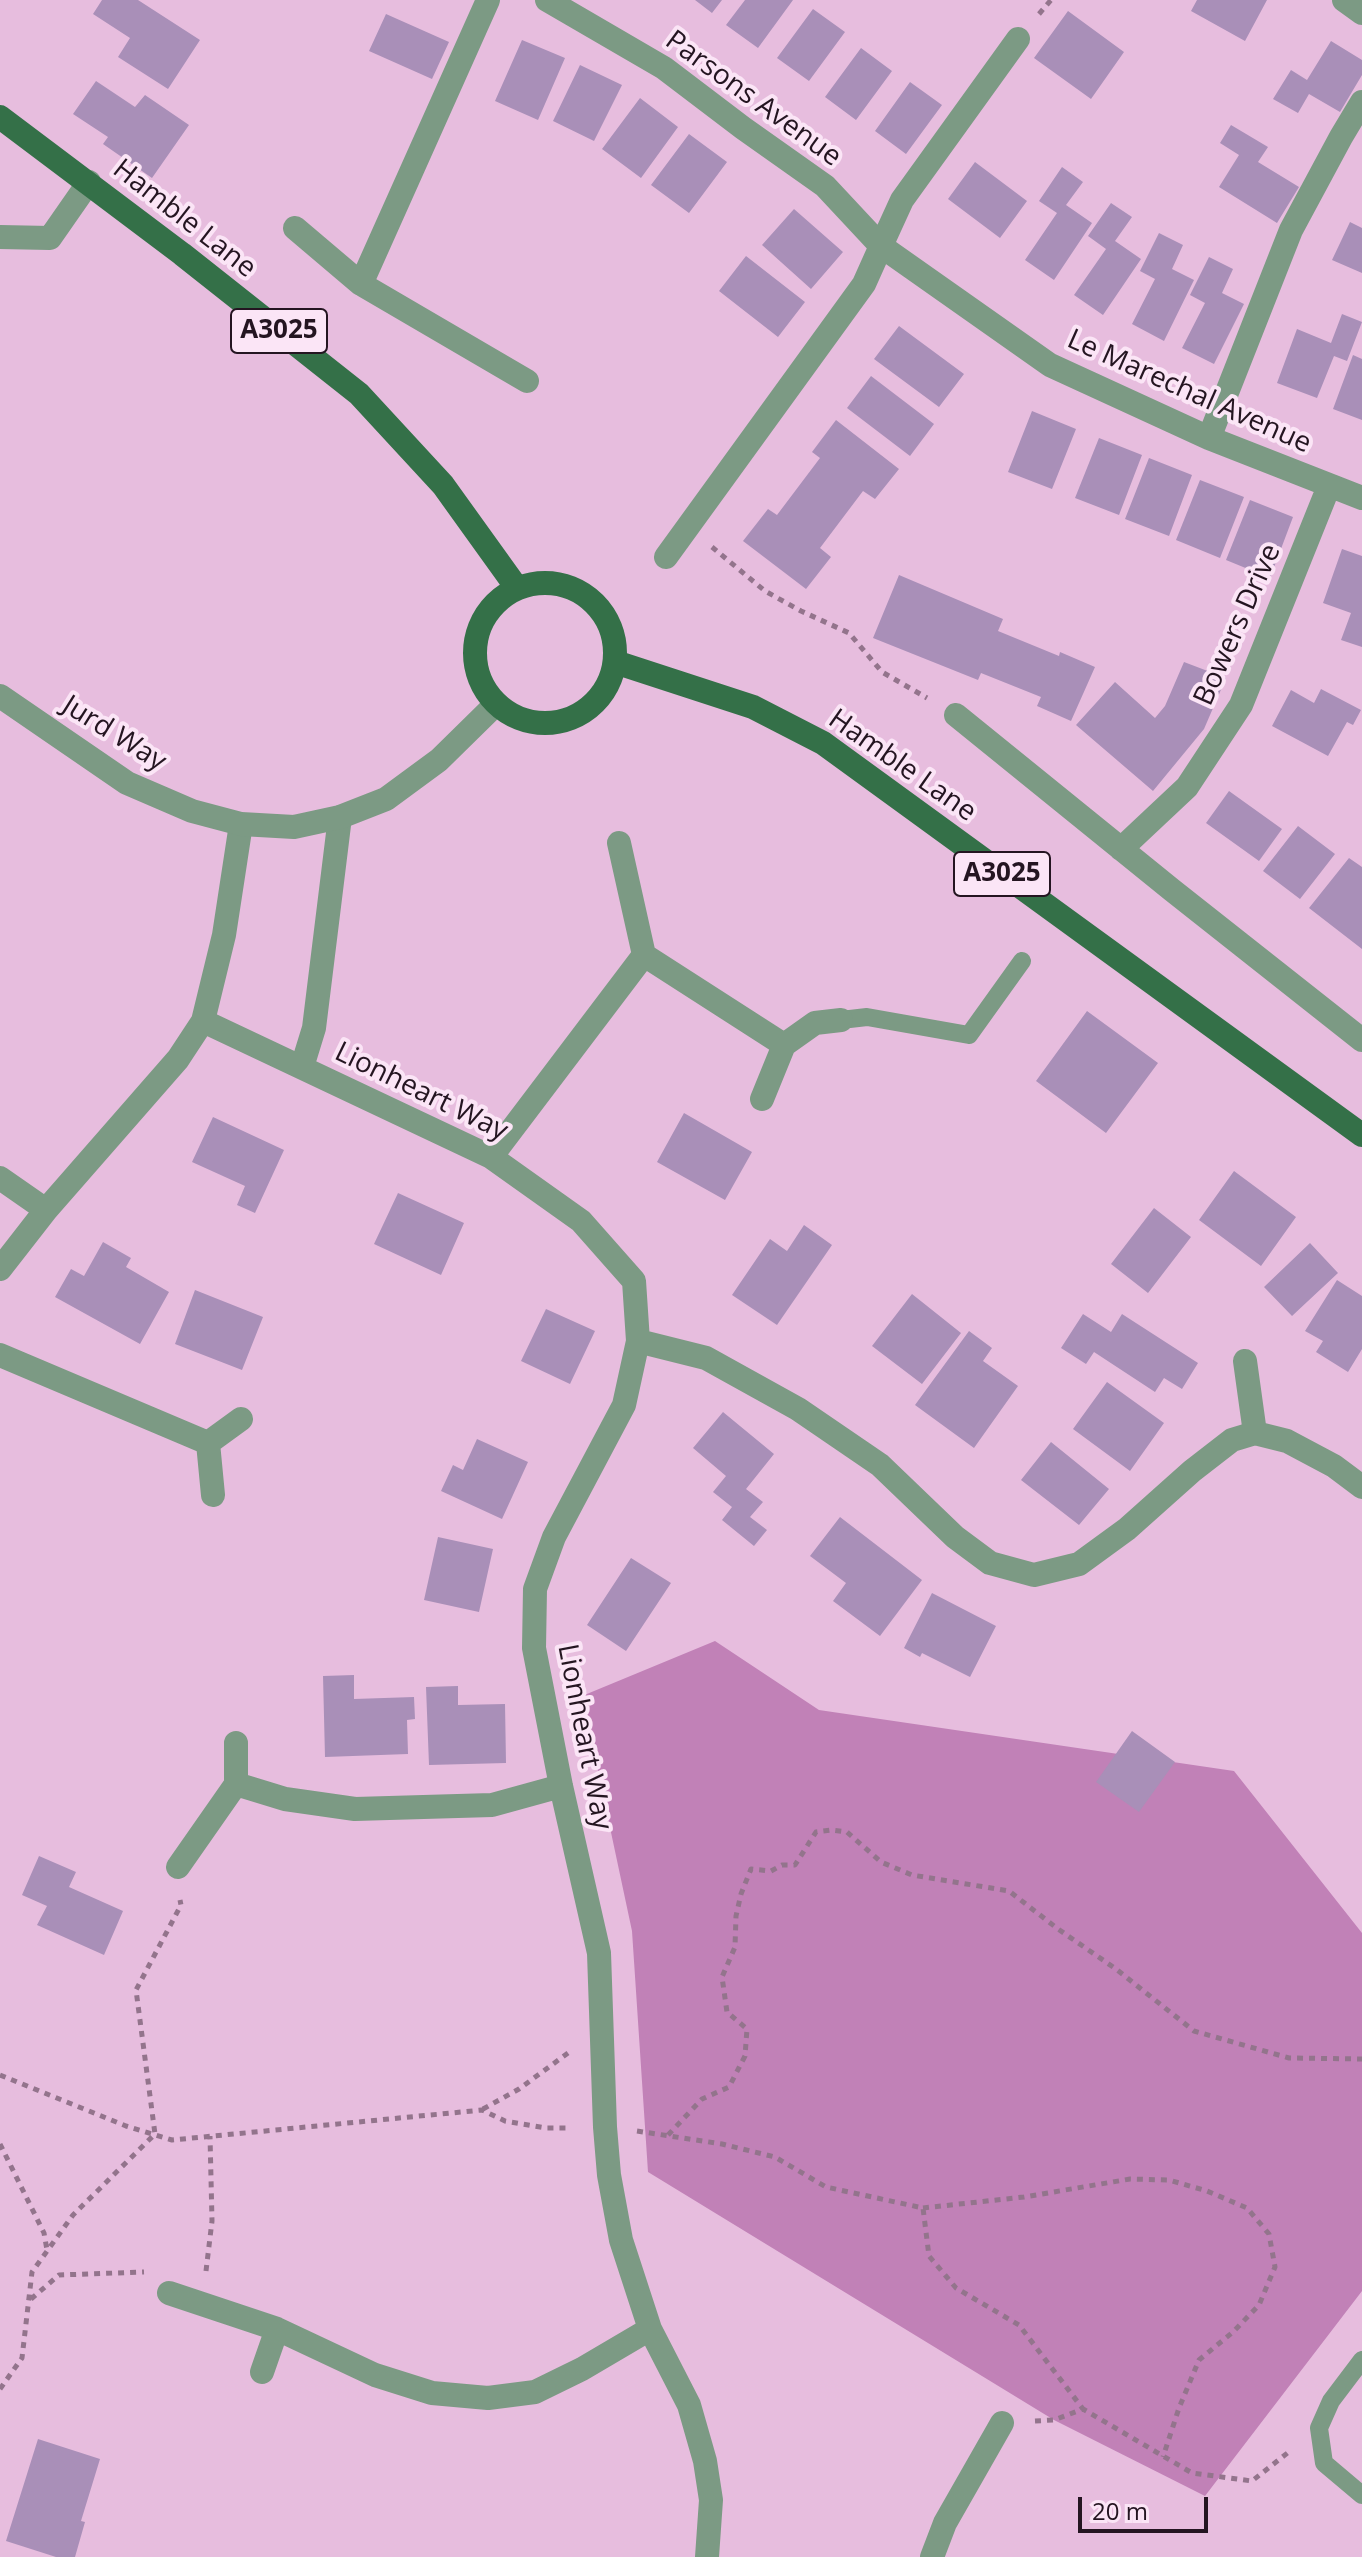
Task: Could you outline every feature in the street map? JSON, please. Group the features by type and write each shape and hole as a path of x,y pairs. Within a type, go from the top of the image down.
{"main road":[{"name":"Hamble Lane","path":"0,117 89,182 359,394 443,485 517,588"},
{"path":"536,582 575,588 592,599 604,615 614,637 615,662 608,683 596,702 578,715 557,723 535,724 514,717 496,704 482,686 475,664 474,640 483,618 497,600 517,588 536,582"},
{"name":"Hamble Lane","path":"615,662 753,707 823,743 1362,1135"}],"street":[{"path":"361,284 488,0"},
{"name":"Parsons Avenue","path":"547,0 664,68 825,186 881,246"},
{"path":"1344,0 1362,13"},
{"path":"666,557 864,284 902,200 1018,39"},
{"path":"1209,438 1291,230 1362,102"},
{"path":"0,237 50,238 89,182"},
{"path":"295,228 361,284 527,381"},
{"name":"Le Marechal Avenue","path":"881,246 1050,365 1209,438 1362,498"},
{"name":"Bowers Drive","path":"1121,849 1187,787 1241,705 1329,486"},
{"name":"Jurd Way","path":"0,696 127,783 192,811 241,824 294,827 340,817 386,799 439,760 496,704"},
{"path":"956,715 1362,1040"},
{"name":"Lionheart Way","path":"302,1067 314,1028 340,817"},
{"path":"0,1269 46,1210 178,1059 203,1021 224,935 241,824"},
{"path":"619,843 644,955 784,1045"},
{"path":"491,1157 644,955"},
{"path":"762,1099 784,1045 815,1023 841,1020"},
{"name":"Lionheart Way","path":"203,1021 491,1157 581,1221 634,1281 638,1341 624,1405 554,1537 535,1589 534,1648 599,1953 605,2127 609,2175 621,2240 650,2329 689,2405 705,2461 711,2500 707,2557"},
{"path":"0,1178 46,1210"},
{"path":"638,1341 706,1358 798,1409 880,1465 955,1537 990,1563 1034,1575 1079,1564 1127,1529 1232,1440 1255,1433 1287,1441 1334,1466 1362,1487"},
{"path":"0,1355 208,1443"},
{"path":"1245,1361 1255,1433"},
{"path":"208,1443 241,1419"},
{"path":"208,1443 213,1495"},
{"path":"178,1867 236,1784 236,1743"},
{"path":"236,1784 285,1799 355,1809 492,1805 561,1786"},
{"path":"164,2282 199,2301 277,2329 375,2375 432,2393 488,2398 535,2392 582,2369 650,2329"},
{"path":"262,2372 277,2329"},
{"path":"932,2557 945,2523 1002,2423"}],"lane":[{"path":"841,1020 867,1017 969,1035 1022,961"},
{"path":"1362,2360 1331,2401 1319,2428 1324,2463 1362,2495"}],"path":[{"path":"689,527 765,591 849,633 882,672 956,715"},
{"path":"667,2136 702,2099 729,2087 745,2056 747,2029 727,2012 722,1977 735,1947 739,1905 751,1869 771,1871 782,1865 795,1865 816,1832 831,1830 847,1832 881,1862 912,1875 1009,1891 1194,2031 1289,2058 1362,2059"},
{"path":"155,2134 136,1990 181,1905 178,1867"},
{"path":"0,2075 126,2126 172,2140 482,2110 519,2089 603,2029"},
{"path":"482,2110 505,2121 546,2128 605,2127 722,2144 775,2157 826,2187 923,2208 1024,2197 1130,2179 1169,2180 1207,2191 1247,2208 1269,2234 1275,2267 1259,2305 1199,2360 1163,2457"},
{"path":"0,2389 22,2358 32,2272 73,2215 155,2134"},
{"path":"199,2301 212,2221 210,2136"},
{"path":"0,2144 44,2233 47,2250"},
{"path":"923,2208 929,2256 956,2288 1019,2325 1083,2409 1163,2457 1192,2473 1252,2481 1319,2428"},
{"path":"30,2299 59,2275 164,2282"},
{"path":"1002,2423 1054,2420 1083,2409"}],"shaded area":[{"path":"715,1641 819,1710 1234,1771 1362,1933 1362,2291 1205,2496 1054,2420 648,2172 632,1931 582,1696"}],"building":[{"path":"102,0 138,0 200,40 168,89 118,57 130,38 93,14"},
{"path":"695,0 722,0 712,13"},
{"path":"745,0 793,0 758,48 726,25"},
{"path":"1197,0 1267,0 1245,41 1191,11"},
{"path":"813,9 845,32 809,81 777,58"},
{"path":"1068,11 1124,52 1091,99 1034,58"},
{"path":"386,14 449,42 432,79 369,51"},
{"path":"522,40 565,58 538,120 495,101"},
{"path":"1331,41 1362,60 1362,75 1340,112 1309,94 1298,113 1273,99 1291,70 1307,80"},
{"path":"861,48 892,71 856,120 825,97"},
{"path":"580,65 622,85 594,141 553,121"},
{"path":"96,81 135,107 145,95 189,125 152,178 103,144 108,137 73,114"},
{"path":"910,82 942,105 906,154 875,131"},
{"path":"640,98 678,127 641,178 602,149"},
{"path":"1231,125 1268,147 1258,162 1299,187 1277,223 1219,187 1239,155 1220,143"},
{"path":"689,134 727,162 689,213 651,185"},
{"path":"975,162 1027,201 1000,238 948,199"},
{"path":"1062,167 1083,182 1066,205 1092,223 1054,280 1025,260 1057,213 1039,201"},
{"path":"1111,203 1132,217 1115,241 1141,259 1103,315 1074,295 1106,249 1088,236"},
{"path":"794,209 843,252 811,289 762,245"},
{"path":"1350,222 1362,228 1362,273 1332,260"},
{"path":"1159,233 1183,245 1172,269 1194,280 1164,341 1132,324 1155,279 1140,271"},
{"path":"746,256 805,302 778,337 719,291"},
{"path":"1209,257 1233,269 1222,293 1244,304 1214,364 1182,348 1205,303 1190,295"},
{"path":"1342,314 1362,322 1347,361 1334,356 1317,398 1277,383 1297,329 1331,343"},
{"path":"899,326 964,374 939,407 874,359"},
{"path":"1353,355 1362,359 1362,420 1333,409"},
{"path":"871,376 934,424 910,456 847,408"},
{"path":"1032,411 1076,429 1052,489 1008,472"},
{"path":"836,420 899,469 875,499 863,491 820,548 831,557 806,589 743,541 768,509 777,515 820,458 812,452"},
{"path":"1099,438 1142,455 1119,515 1075,498"},
{"path":"1149,458 1192,475 1169,536 1125,519"},
{"path":"1200,480 1244,497 1220,558 1176,540"},
{"path":"1250,500 1293,517 1270,578 1226,560"},
{"path":"1342,549 1362,556 1362,647 1341,640 1351,613 1323,603"},
{"path":"899,575 1003,619 998,631 1095,667 1071,721 1037,706 1041,697 981,673 978,680 873,638"},
{"path":"1184,662 1226,678 1204,729 1153,791 1076,725 1115,682 1155,718 1165,706"},
{"path":"1321,689 1361,710 1353,725 1347,722 1328,756 1272,726 1291,690 1314,703"},
{"path":"1229,791 1282,829 1259,861 1206,823"},
{"path":"1298,826 1335,854 1300,899 1263,871"},
{"path":"1349,858 1362,867 1362,949 1309,908"},
{"path":"1087,1011 1158,1063 1106,1133 1036,1081"},
{"path":"684,1113 752,1152 725,1200 657,1162"},
{"path":"213,1117 284,1150 255,1213 237,1205 245,1186 192,1162"},
{"path":"1234,1171 1296,1217 1261,1266 1199,1220"},
{"path":"398,1193 464,1223 441,1275 374,1244"},
{"path":"1154,1208 1191,1237 1148,1293 1111,1264"},
{"path":"804,1225 832,1245 777,1325 732,1295 770,1239 787,1251"},
{"path":"103,1242 131,1258 126,1267 169,1292 140,1344 55,1297 71,1269 84,1276"},
{"path":"1310,1243 1338,1273 1292,1316 1264,1287"},
{"path":"1337,1280 1362,1296 1362,1349 1348,1372 1316,1352 1323,1341 1305,1331"},
{"path":"195,1290 263,1317 242,1370 175,1344"},
{"path":"912,1294 961,1333 922,1384 872,1346"},
{"path":"546,1309 595,1331 570,1384 521,1361"},
{"path":"1083,1314 1111,1332 1122,1314 1198,1363 1182,1389 1164,1378 1155,1392 1094,1352 1086,1364 1061,1348"},
{"path":"969,1331 992,1348 983,1361 1018,1386 974,1448 915,1405"},
{"path":"1107,1382 1164,1423 1130,1471 1073,1429"},
{"path":"723,1412 774,1454 746,1489 763,1502 750,1517 767,1530 754,1546 722,1520 732,1507 713,1492 726,1476 693,1448"},
{"path":"477,1439 528,1462 502,1519 441,1491 453,1465 463,1470"},
{"path":"1051,1442 1109,1489 1079,1525 1021,1480"},
{"path":"840,1517 922,1580 880,1636 833,1601 846,1583 810,1556"},
{"path":"438,1537 493,1549 479,1612 424,1600"},
{"path":"631,1558 671,1583 626,1651 587,1625"},
{"path":"932,1593 996,1626 970,1677 922,1653 920,1657 904,1648"},
{"path":"354,1675 354,1699 414,1697 415,1719 407,1720 408,1754 325,1757 323,1676"},
{"path":"458,1686 458,1705 505,1704 506,1763 429,1765 426,1687"},
{"path":"1132,1731 1175,1762 1139,1812 1096,1782"},
{"path":"39,1856 76,1872 69,1887 123,1911 104,1955 37,1925 47,1906 22,1895"},
{"path":"38,2439 100,2459 81,2521 85,2522 75,2557 56,2557 6,2541"}]}
